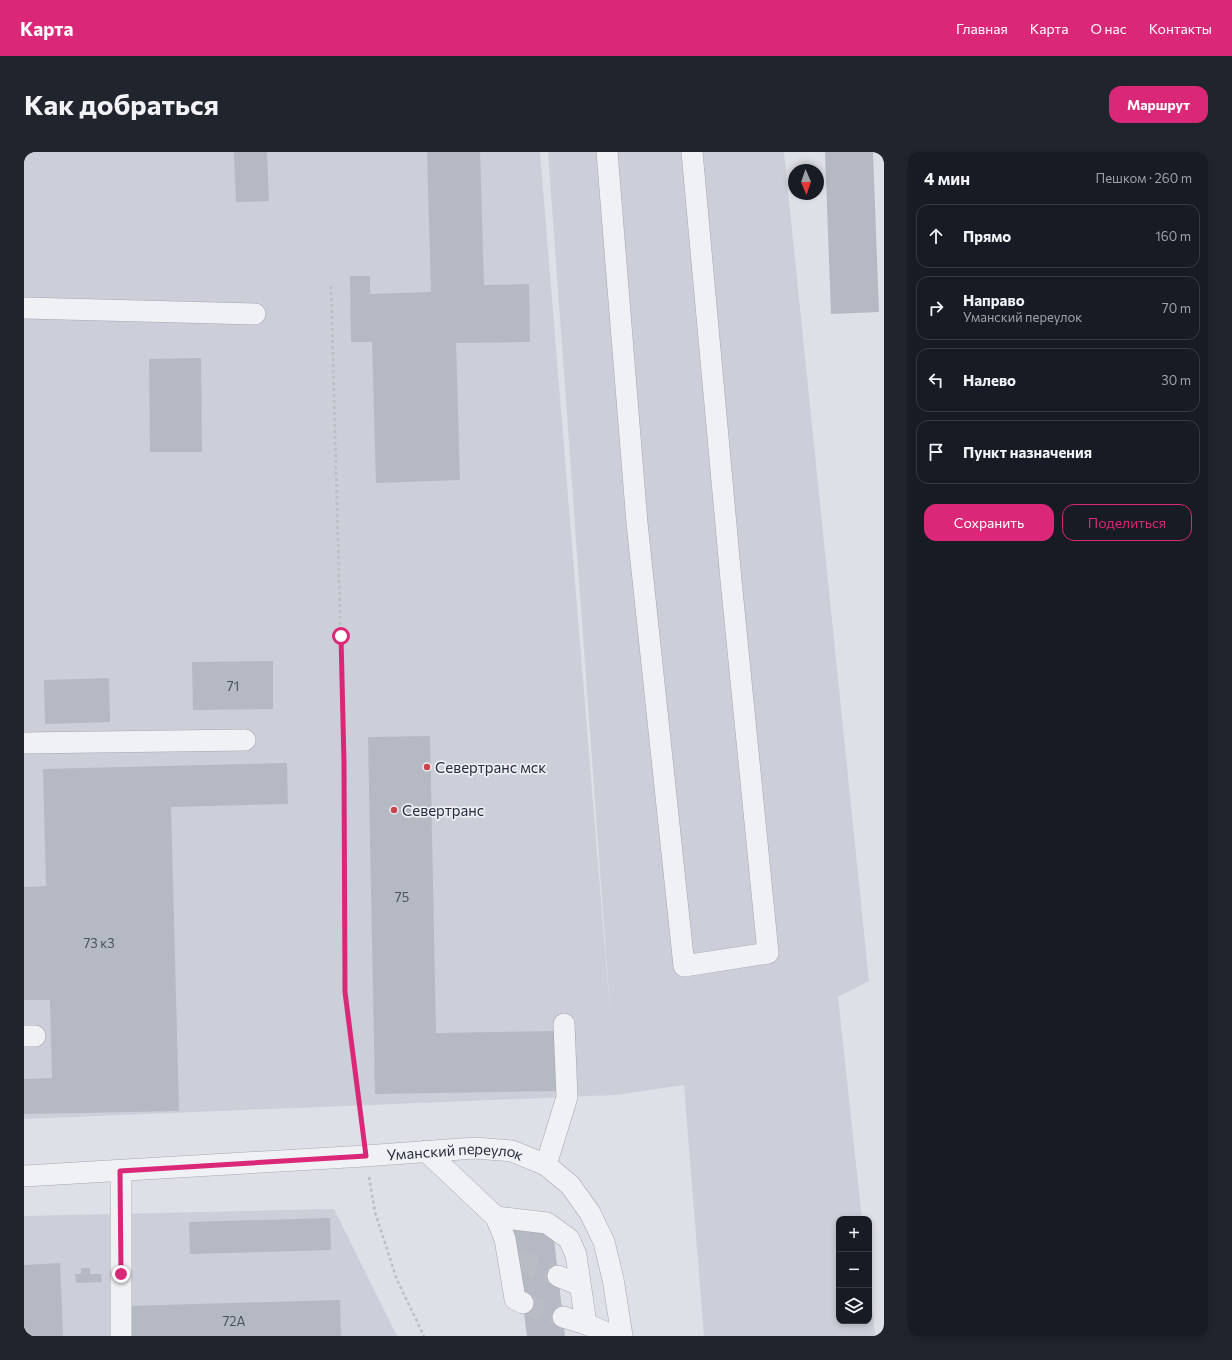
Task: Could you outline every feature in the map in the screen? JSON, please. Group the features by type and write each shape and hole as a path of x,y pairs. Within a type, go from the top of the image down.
{"street":[{"path":"607,152 637,523 684,966 768,953 732,596 692,152"},
{"path":"24,308 255,314"},
{"path":"24,742 245,740"},
{"path":"546,1165 567,1097 564,1024"},
{"name":"Уманский переулок","path":"24,1176 366,1156 475,1148 512,1151 546,1165 570,1185 590,1213 604,1242 613,1279 622,1336"},
{"path":"426,1151 496,1217 512,1257 515,1299 523,1303"},
{"path":"120,1171 121,1336"},
{"path":"496,1217 547,1223 569,1239 576,1255 586,1324"},
{"path":"558,1276 580,1284"},
{"path":"563,1317 586,1324 614,1336"}],"path":[{"path":"331,286 344,763 345,992 366,1156 375,1212 395,1272 424,1336"}],"shaded area":[{"path":"24,152 540,152 611,1023 548,152 784,152 869,981 838,997 862,1216 836,1216 836,1324 872,1324 872,1307 875,1336 704,1336 684,1085 616,1095 24,1119"},
{"path":"334,1209 397,1336 24,1336 24,1216"}],"building":[{"path":"234,152 267,152 269,201 236,202"},
{"path":"427,152 480,152 484,285 529,284 530,342 456,343 460,480 376,483 372,342 351,342 350,276 370,276 370,294 431,292"},
{"path":"825,152 873,152 879,312 831,314"},
{"path":"201,358 202,452 150,452 149,359"},
{"path":"273,661 273,709 193,710 192,662"},
{"path":"109,678 110,722 45,724 44,680"},
{"path":"430,736 436,1033 557,1031 558,1091 375,1094 368,737"},
{"path":"287,763 288,804 171,807 179,1111 24,1114 24,1079 52,1078 50,1000 24,1000 24,887 46,886 43,769"},
{"path":"330,1218 331,1250 190,1254 189,1222"},
{"path":"513,1230 553,1230 565,1336 527,1336"},
{"path":"60,1263 63,1336 24,1336 24,1265"},
{"path":"81,1268 90,1268 90,1274 101,1274 102,1282 76,1283 75,1274 81,1274"},
{"path":"340,1300 341,1336 128,1336 127,1306"}],"tunnel":[{"path":"517,1260 558,1276"},
{"path":"523,1303 563,1317"}],"place":[{"name":"Севертранс мск","path":"427,767"},
{"name":"Севертранс","path":"394,810"}],"route":[{"path":"121,1274 120,1171 366,1156 345,992 344,763 341,636"}]}
